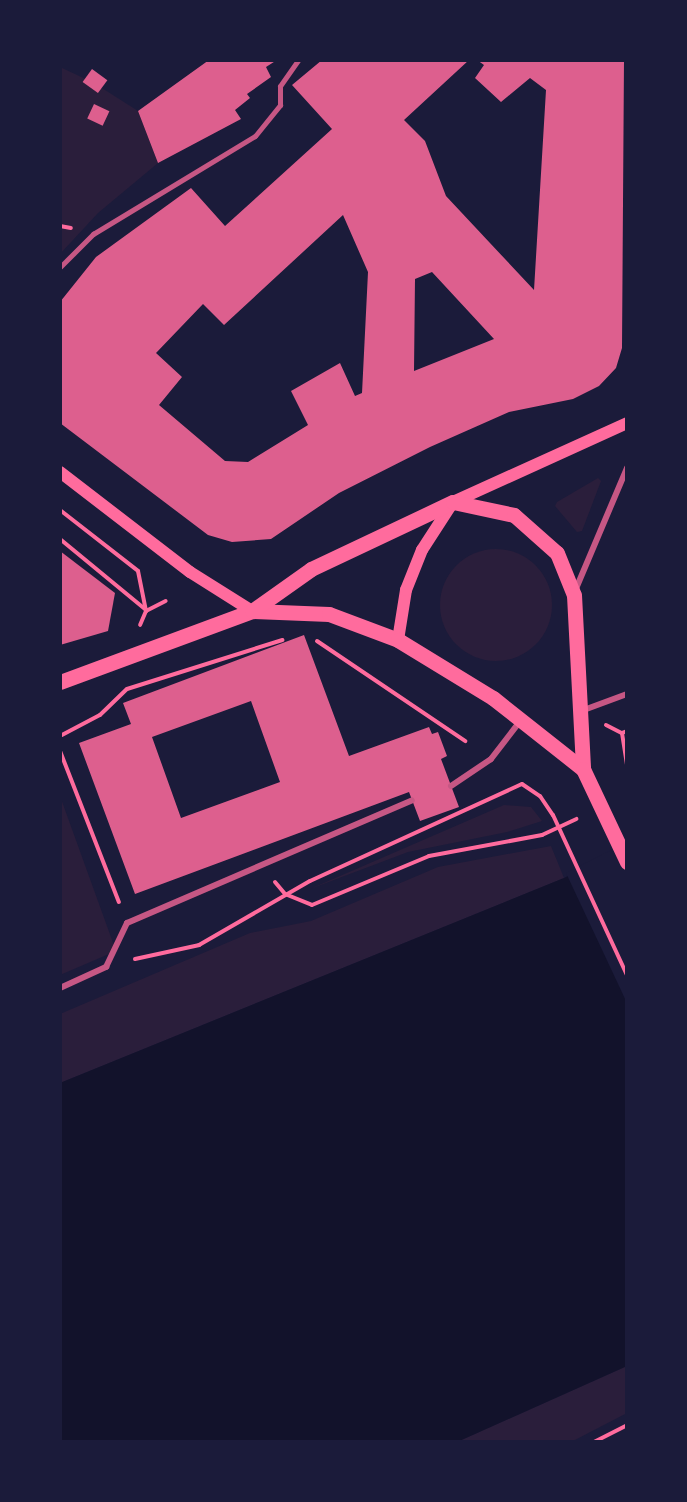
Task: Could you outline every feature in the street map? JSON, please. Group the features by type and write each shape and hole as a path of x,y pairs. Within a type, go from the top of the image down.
{"main road":[{"path":"60,682 252,611 311,569 627,423"},
{"path":"60,472 190,572 252,611 329,614 398,640 522,720 583,770 627,862"},
{"path":"453,502 514,515 557,554 574,595 583,770"},
{"path":"398,640 406,590 422,550 453,502"}],"street":[{"path":"60,267 93,234 255,136 280,105 280,87 298,60"},
{"path":"574,595 627,468"},
{"path":"580,712 627,694"},
{"path":"451,786 491,759 522,720"},
{"path":"60,988 106,967 127,923 412,800"}],"path":[{"path":"60,510 138,571 146,611"},
{"path":"60,539 146,611"},
{"path":"146,611 165,601"},
{"path":"60,736 100,715 128,689 286,639"},
{"path":"315,640 465,741"},
{"path":"627,730 622,733 627,766"},
{"path":"60,751 127,923"},
{"path":"106,967 199,945 285,894 522,784 540,796 553,815 627,975"},
{"path":"285,894 312,905 429,856 542,835 585,815"},
{"path":"594,1442 627,1425"}],"shaded area":[{"path":"60,67 94,83 138,111 158,163 98,213 60,254"},
{"path":"598,478 601,481 582,531 577,532 555,506 557,502"},
{"path":"496,549 517,553 535,566 548,584 552,605 548,626 535,644 517,657 496,661 475,657 457,644 444,626 440,605 444,584 457,566 475,553"},
{"path":"60,796 116,951 60,975"},
{"path":"504,805 531,807 542,821 507,832 408,852 310,889"},
{"path":"627,845 627,1366 457,1442 60,1442 60,1083 564,878"},
{"path":"551,846 564,878 60,1083 60,1014 250,933 311,921 438,867"},
{"path":"627,1366 627,1413 571,1442 457,1442"}],"pier":[{"path":"627,842 627,1003 566,873"}],"building":[{"path":"209,60 277,60 266,67 271,77 247,94 250,98 235,110 241,119 158,163 138,111"},
{"path":"322,60 469,60 404,120 425,141 446,196 534,290 546,90 530,78 501,102 475,78 484,65 477,60 624,60 622,348 616,368 599,386 573,399 509,412 430,447 339,493 271,539 232,542 208,535 60,423 60,302 96,257 191,188 225,226 332,129 292,85","holes":["343,215 368,272 362,393 355,396 340,363 291,391 308,425 248,462 225,461 159,405 182,377 156,353 203,304 224,325","432,272 494,339 414,371 415,279"]},
{"path":"92,69 107,80 98,93 83,82"},
{"path":"94,104 109,111 103,126 87,119"},
{"path":"60,551 115,593 108,631 60,645"},
{"path":"304,635 349,756 429,727 432,734 438,732 447,756 441,759 459,807 420,821 409,792 135,894 79,743 131,724 123,703","holes":["251,701 280,782 181,818 152,737"]}]}
